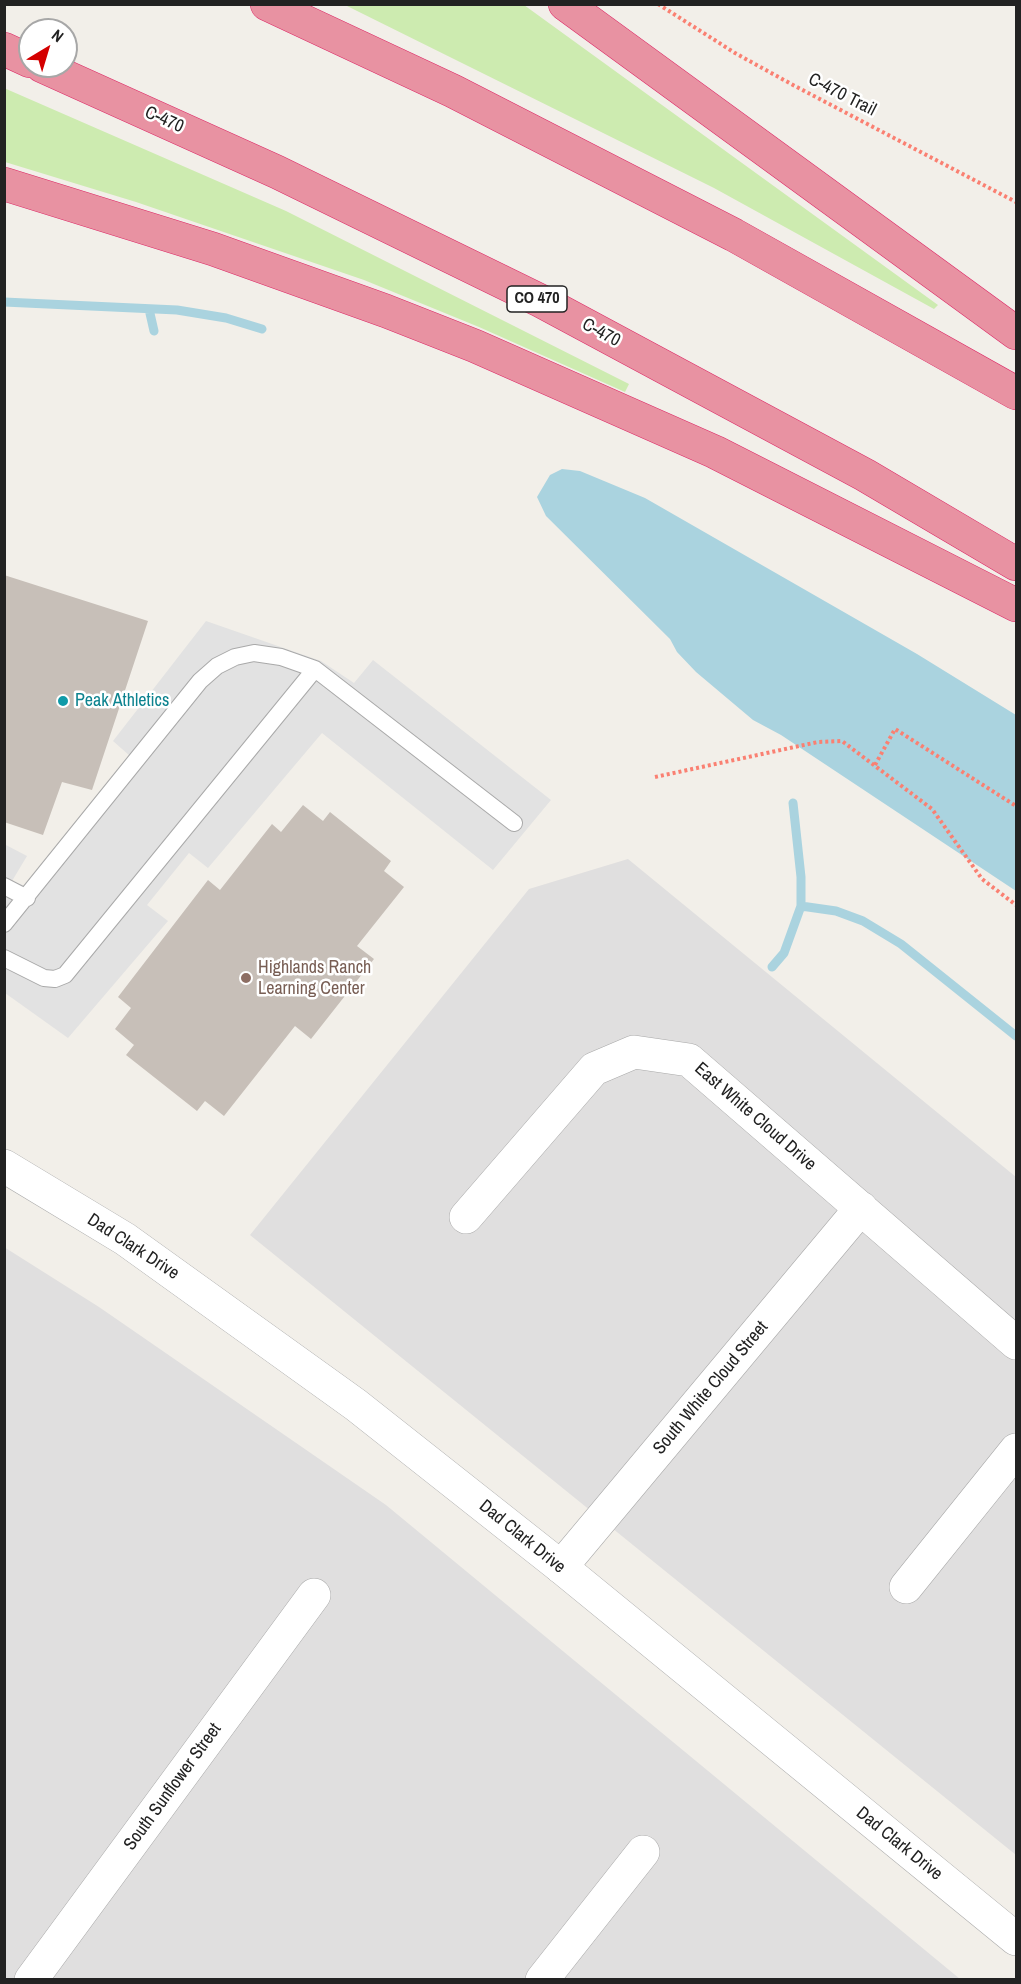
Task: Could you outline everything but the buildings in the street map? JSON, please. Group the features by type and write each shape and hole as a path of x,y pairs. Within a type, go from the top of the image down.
{"highway":[{"path":"267,4 453,91 734,235 1017,393"},
{"path":"565,4 1017,333"},
{"path":"4,50 18,56"},
{"name":"C-470","path":"69,78 286,176 541,301 846,465 1017,564"},
{"path":"4,184 203,246 386,311 475,346 714,452 927,558 1017,606"}],"street":[{"name":"East White Cloud Drive","path":"466,1217 594,1070 634,1052 688,1060 1017,1343"},
{"name":"Dad Clark Drive","path":"4,1166 125,1239 356,1405 561,1568 1017,1939"},
{"name":"South White Cloud Street","path":"561,1568 861,1208"},
{"path":"906,1587 1017,1450"},
{"name":"South Sunflower Street","path":"31,1980 314,1595"},
{"path":"542,1980 643,1852"}],"lane":[{"path":"4,924 200,681 217,666 235,657 254,653 281,657 315,669 514,823"},
{"path":"4,958 44,978 55,979 65,975 315,669"},
{"path":"4,886 27,898"}],"path":[{"name":"C-470 Trail","path":"658,4 735,53 1017,202"},
{"path":"875,765 895,729 1017,806"},
{"path":"656,777 836,741 848,744 932,809 982,879 1017,905"}],"shaded area":[{"path":"206,621 321,661 354,683 373,660 551,800 493,870 322,733 208,868 189,853 147,905 168,921 68,1038 5,993 4,844 27,856 12,881 25,886 130,756 113,741"},
{"path":"628,859 1016,1177 1016,1855 250,1235 529,889"},
{"path":"4,1247 99,1307 386,1505 960,1979 5,1979"}],"green space":[{"path":"345,5 524,5 938,305 934,309 714,188"},
{"path":"4,88 286,211 629,384 625,392 479,327 364,280 136,202 5,162"}],"water":[{"path":"562,469 580,471 645,498 917,654 1016,715 1016,891 781,735 753,720 696,672 677,652 670,639 546,516 537,497 550,475"}],"waterway":[{"path":"4,302 177,310 226,318 262,329"},
{"path":"149,309 154,331"},
{"path":"772,967 784,953 801,906 801,877 793,803"},
{"path":"801,906 836,911 863,921 901,944 1016,1036"}],"place":[{"name":"Peak Athletics","path":"63,701"},
{"name":"Highlands Ranch Learning Center","path":"246,978"}]}
